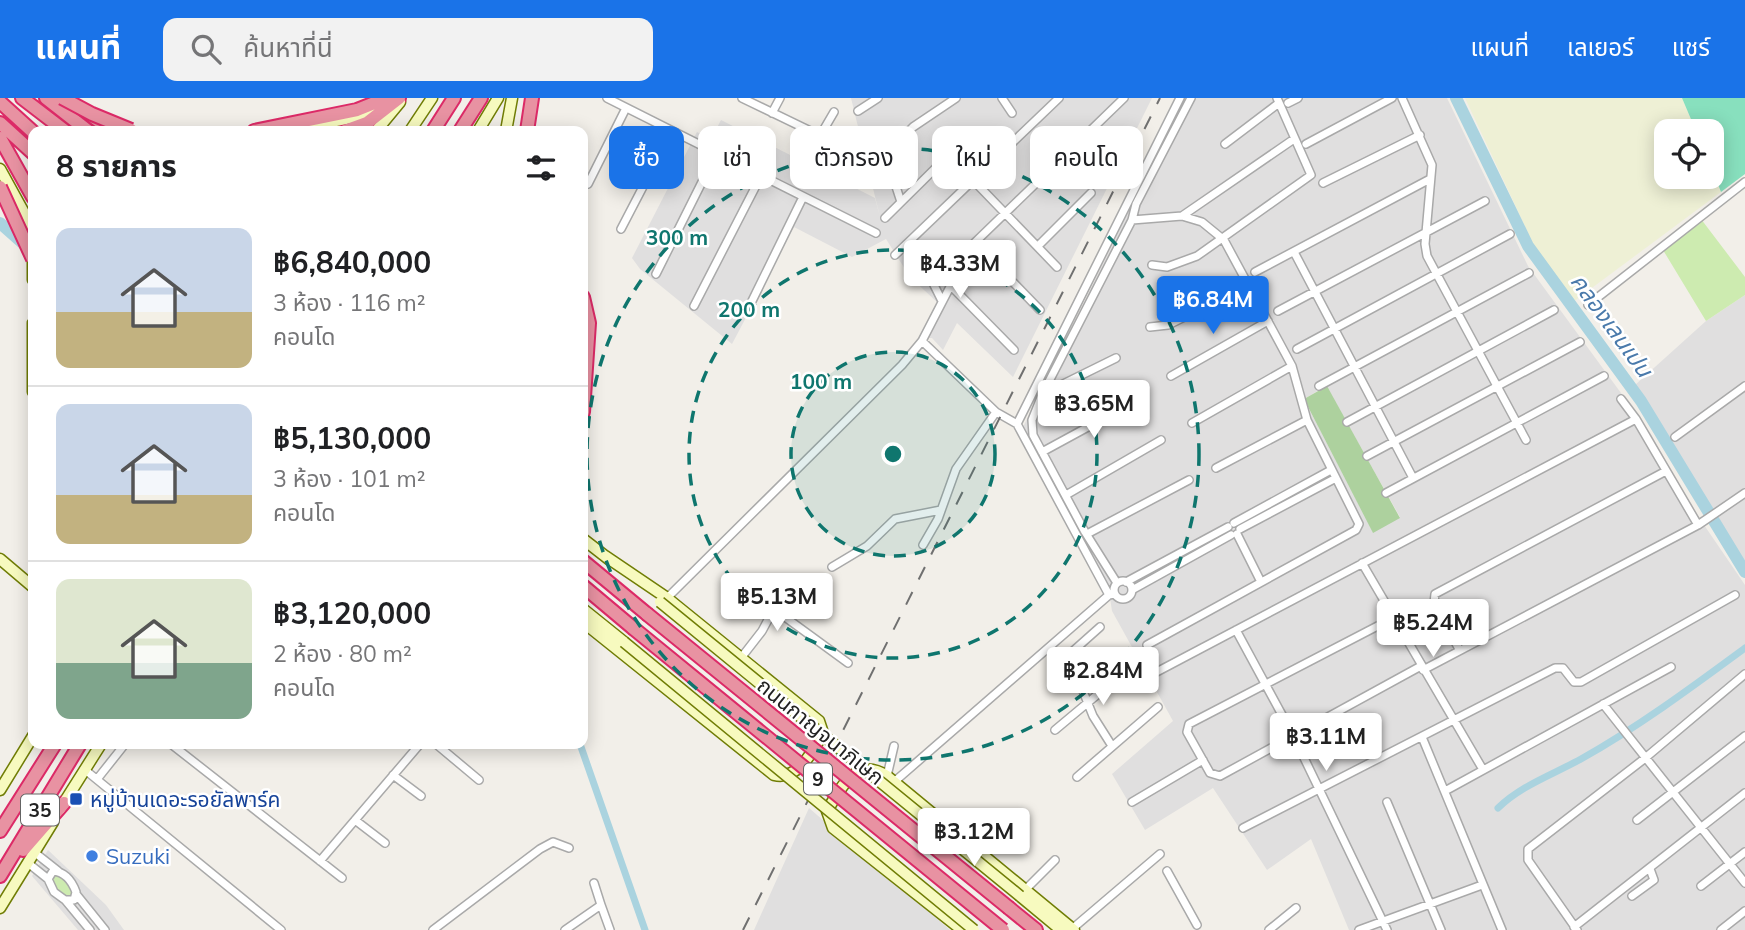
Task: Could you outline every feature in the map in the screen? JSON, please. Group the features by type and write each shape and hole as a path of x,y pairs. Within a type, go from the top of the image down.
{"highway":[{"path":"22,98 58,126"},
{"path":"46,98 82,126"},
{"path":"62,98 98,117 123,126"},
{"path":"279,126 349,112 387,98"},
{"path":"359,126 402,98"},
{"path":"436,126 454,98"},
{"path":"463,126 481,98"},
{"path":"528,126 532,98"},
{"path":"79,101 106,126"},
{"path":"0,103 28,127"},
{"path":"0,123 28,148"},
{"path":"0,138 28,188"},
{"path":"0,187 28,247"},
{"path":"588,319 588,357"},
{"name":"ถนนกาญจนาภิเษก","path":"588,565 1036,930"},
{"name":"ถนนกาญจนาภิเษก","path":"588,590 1003,930"},
{"name":"35","path":"0,831 52,749"},
{"name":"35","path":"0,876 77,749"},
{"path":"0,876 64,803"}],"main road":[{"path":"312,126 355,117 393,98"},
{"path":"380,126 402,98"},
{"path":"413,126 432,98"},
{"path":"481,126 498,98"},
{"path":"506,126 512,98"},
{"path":"79,101 122,126"},
{"path":"0,169 28,220"},
{"path":"588,543 741,658 822,727 823,733 812,752 791,774 774,775 588,626"},
{"path":"1,564 28,583"},
{"path":"663,600 1069,929"},
{"path":"588,613 974,930"},
{"name":"35","path":"0,790 28,744"},
{"name":"35","path":"0,908 97,749"},
{"path":"962,930 840,835 829,819 827,811 840,788 857,772 867,768 876,769 891,779 1022,893"}],"street":[{"path":"607,98 662,126"},
{"path":"742,98 799,126"},
{"path":"772,113 780,98"},
{"path":"858,111 878,98"},
{"path":"914,126 956,98"},
{"path":"1002,98 1012,113"},
{"path":"1016,139 1059,98"},
{"path":"942,301 933,283 1124,98"},
{"path":"1017,424 1180,98"},
{"path":"1117,583 1042,453 1031,428 1042,395 1191,98"},
{"path":"1225,144 1281,102 1298,98"},
{"path":"1306,144 1392,98"},
{"path":"1402,98 1432,165 1425,230 1427,256 1526,440"},
{"path":"1152,265 1167,267 1182,263 1224,240 1311,175 1281,102"},
{"path":"588,184 626,108"},
{"path":"826,126 834,112"},
{"path":"1323,183 1420,135"},
{"path":"1182,216 1294,139"},
{"path":"885,218 932,171"},
{"path":"1255,272 1430,179"},
{"path":"1588,305 1745,182"},
{"path":"776,184 876,233"},
{"path":"621,229 642,189"},
{"path":"656,274 698,189"},
{"path":"694,306 754,189"},
{"path":"897,189 901,202"},
{"path":"895,255 964,189"},
{"path":"982,189 1057,267"},
{"path":"1038,246 1091,193"},
{"path":"752,301 803,197"},
{"path":"1278,311 1425,230 1485,201"},
{"path":"1132,220 1182,216 1202,222 1224,240 1292,366 1307,420 1359,528 1147,645"},
{"path":"1297,349 1510,234"},
{"path":"663,600 902,365 922,341 973,244"},
{"path":"973,244 1040,310"},
{"path":"1294,251 1333,330 1413,478"},
{"path":"1319,386 1529,273"},
{"path":"1150,327 1168,326 1249,285"},
{"path":"952,287 1014,350"},
{"path":"1348,422 1554,310"},
{"path":"1171,376 1268,321"},
{"path":"922,341 996,412 1017,424 1112,595 1125,599 1132,590 1331,470"},
{"path":"1367,456 1580,342"},
{"path":"1042,395 1116,358"},
{"path":"1192,423 1292,366"},
{"path":"1386,493 1604,376"},
{"path":"1675,437 1745,386"},
{"path":"1621,399 1700,523"},
{"path":"1042,453 1132,403"},
{"path":"923,545 941,510 956,469 996,412"},
{"path":"1149,676 1636,419"},
{"path":"1216,468 1307,420"},
{"path":"1066,495 1161,440"},
{"path":"1459,649 1434,603 1435,594 1666,471"},
{"path":"1117,583 1126,582 1336,478"},
{"path":"1087,534 1189,480"},
{"path":"1393,618 1189,724 1187,732 1210,773 1220,776 1700,523 1745,493"},
{"path":"832,567 867,546 895,519 941,510"},
{"path":"1234,530 1261,582"},
{"path":"1362,563 1482,768"},
{"path":"1126,582 1132,590"},
{"path":"891,779 1112,595 1117,583"},
{"path":"741,658 762,631 785,588"},
{"path":"1243,828 1560,667 1574,682 1581,682 1735,595"},
{"path":"774,609 848,663"},
{"path":"1060,662 1100,627"},
{"path":"1236,630 1294,737 1387,930"},
{"path":"1046,648 1075,677 1089,701 1093,716 1112,746"},
{"path":"1055,730 1134,664"},
{"path":"1445,791 1482,768 1671,667"},
{"path":"1745,674 1644,759 1528,849 1528,860 1576,928 1745,793"},
{"path":"1603,704 1700,830 1745,883"},
{"path":"1077,777 1158,707"},
{"path":"1637,820 1745,736"},
{"path":"1422,737 1502,930"},
{"path":"891,779 894,746"},
{"path":"98,778 121,749"},
{"path":"177,749 342,878"},
{"path":"320,861 416,749"},
{"path":"442,749 479,780"},
{"path":"1132,802 1203,760"},
{"path":"85,769 281,930"},
{"path":"393,775 421,796"},
{"path":"1387,802 1441,930"},
{"path":"355,820 385,843"},
{"path":"433,930 540,849 553,842 569,848"},
{"path":"34,852 71,881 76,894 105,930"},
{"path":"1701,886 1745,852"},
{"path":"1069,929 1160,854"},
{"path":"1022,893 1055,860"},
{"path":"28,863 48,879 54,892 65,900 90,930"},
{"path":"1632,896 1654,880 1650,869"},
{"path":"48,879 50,872 58,871"},
{"path":"1167,871 1197,925"},
{"path":"594,883 610,930"},
{"path":"1359,930 1382,919 1482,884"},
{"path":"65,900 72,901 76,894"},
{"path":"565,930 601,905"},
{"path":"1269,930 1296,908"},
{"path":"1721,930 1745,911"}],"shaded area":[{"path":"851,98 1152,98 1138,126 1030,126 1030,189 1107,189 1013,377 957,323 943,350 932,338 918,338 938,303 910,277 886,239 852,257 794,227 732,344 640,269 632,258 668,189 684,189 684,157 697,132 698,189 776,189 776,148 790,155 790,189 857,189 875,198 880,217 873,189 918,189 918,126 858,126"},
{"path":"1184,98 1447,98 1528,266 1651,434 1687,500 1745,585 1745,930 1349,930 1311,839 1267,870 1213,788 1145,830 1112,774 1173,721 1112,611 1108,585 1023,427 1139,189 1143,189 1143,182","holes":["1326,386 1400,517 1373,532 1304,399"]},
{"path":"721,120 733,126 718,126"},
{"path":"1745,295 1745,562 1635,385 1706,321"},
{"path":"809,808 950,930 754,930"},
{"path":"48,850 106,905 124,930 78,930 32,876"}],"green space":[{"path":"1465,98 1682,98 1691,119 1654,119 1654,189 1720,189 1721,192 1573,302 1536,250"},
{"path":"1682,98 1745,98 1745,174 1721,192 1720,189 1724,189 1724,119 1691,119"},
{"path":"1701,219 1745,277 1745,295 1706,321 1663,250"},
{"path":"1327,386 1400,518 1373,533 1304,399"},
{"path":"52,874 67,882 73,898 58,890 53,883"}],"waterway":[{"name":"คลองเลนเปน","path":"1456,98 1528,246 1641,401 1745,572"},
{"path":"0,223 26,246"},
{"path":"1498,808 1527,787 1623,734 1745,648"},
{"path":"582,749 645,930"}],"railway":[{"path":"743,930 1160,98"}],"place":[{"name":"หมู่บ้านเดอะรอยัลพาร์ค","path":"76,799"},
{"name":"Suzuki","path":"92,856"}]}
